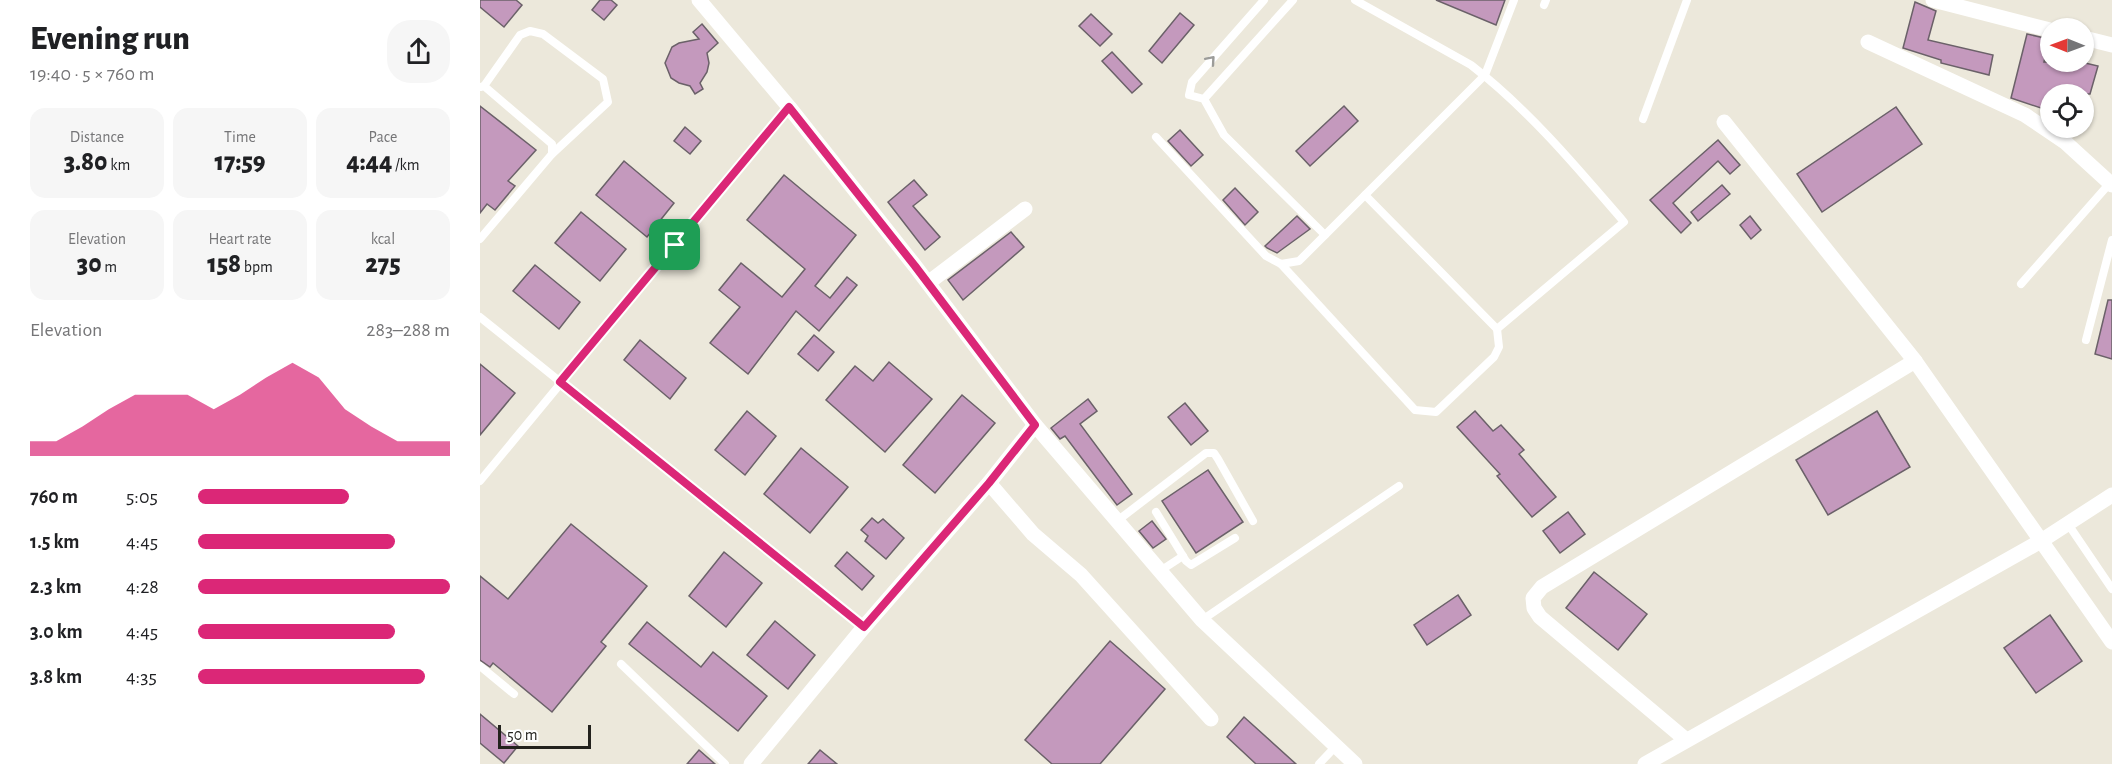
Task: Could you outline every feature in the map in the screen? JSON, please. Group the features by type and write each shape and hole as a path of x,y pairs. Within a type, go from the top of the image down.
{"street":[{"path":"699,0 789,107 928,283 1035,425 1202,620 1355,764"},
{"path":"1933,0 2040,27"},
{"path":"2094,40 2112,45"},
{"path":"1868,42 2025,115 2065,142 2111,184"},
{"path":"1724,122 1915,361 2112,642"},
{"path":"928,283 1025,208"},
{"path":"1685,739 1540,617 1534,608 1533,597 1542,587 1915,361"},
{"path":"751,764 864,627 989,483 1035,425"},
{"path":"989,483 1033,534 1081,574 1211,719"},
{"path":"1645,764 1685,739 2041,541 2112,495"}],"lane":[{"path":"1264,0 1192,82 1189,95 1204,99 1224,135 1325,235"},
{"path":"1204,99 1293,0"},
{"path":"1355,0 1471,64 1485,75 1546,132 1624,222 1497,329"},
{"path":"1281,264 1299,261 1485,75 1514,0"},
{"path":"1643,119 1687,0"},
{"path":"480,239 552,154 608,102 603,79 543,34 530,31 520,35 482,87 552,144 552,154"},
{"path":"480,481 789,107"},
{"path":"1156,137 1266,256 1281,264 1415,411 1436,412 1494,357 1499,347 1497,329 1365,195"},
{"path":"2020,284 2111,184"},
{"path":"2086,340 2112,240"},
{"path":"480,317 864,627"},
{"path":"1117,521 1206,453 1214,453 1253,521"},
{"path":"1202,620 1399,486"},
{"path":"1156,512 1188,564 1194,565 1234,538"},
{"path":"2068,524 2112,590"},
{"path":"1160,571 1183,556"},
{"path":"621,664 724,764"},
{"path":"480,666 514,694"},
{"path":"1319,764 1336,746"}],"building":[{"path":"480,0 516,0 522,5 504,27 480,7"},
{"path":"600,0 611,0 617,5 604,20 592,10"},
{"path":"1436,0 1505,0 1496,25"},
{"path":"1915,2 1936,11 1928,40 1993,55 1989,75 1941,63 1941,60 1903,48"},
{"path":"1180,13 1194,25 1162,63 1149,51"},
{"path":"1091,14 1112,34 1100,46 1079,26"},
{"path":"702,24 718,43 707,53 709,63 707,72 700,83 703,89 695,94 690,86 671,78 665,63 672,47 679,43 699,39 693,32"},
{"path":"2027,34 2040,37 2040,72 2094,72 2094,65 2098,66 2093,84 2040,84 2040,108 2011,98"},
{"path":"1112,52 1142,84 1132,93 1102,61"},
{"path":"480,106 536,150 508,181 515,186 495,210 487,204 480,213"},
{"path":"1344,106 1358,121 1310,166 1296,151"},
{"path":"1896,107 1922,144 1822,212 1797,174"},
{"path":"685,127 701,141 690,154 674,141"},
{"path":"1180,130 1203,155 1191,166 1168,141"},
{"path":"1718,140 1740,165 1730,174 1718,161 1673,203 1691,223 1681,233 1650,200"},
{"path":"624,161 674,203 647,237 596,195"},
{"path":"784,175 856,235 815,286 830,298 847,277 857,285 819,331 796,311 748,374 710,343 740,307 719,290 741,263 782,297 805,269 747,220"},
{"path":"914,180 927,195 913,206 940,237 925,250 888,202"},
{"path":"1722,185 1730,194 1698,221 1691,212"},
{"path":"1235,188 1258,212 1245,225 1223,200"},
{"path":"581,212 626,249 600,281 555,243"},
{"path":"1297,216 1310,229 1277,253 1265,246"},
{"path":"1750,216 1761,230 1751,239 1740,225"},
{"path":"1011,232 1024,247 963,300 948,280"},
{"path":"535,265 580,302 559,329 513,291"},
{"path":"2108,300 2112,300 2112,359 2095,354"},
{"path":"814,335 834,352 818,371 798,354"},
{"path":"640,340 686,378 670,399 624,360"},
{"path":"889,362 932,399 885,452 826,400 855,366 873,381"},
{"path":"480,364 515,393 480,435"},
{"path":"962,395 995,423 935,493 903,465"},
{"path":"1088,399 1097,411 1080,424 1132,494 1117,505 1065,436 1060,439 1051,428"},
{"path":"1185,403 1208,431 1191,445 1168,417"},
{"path":"747,411 776,436 745,475 715,450"},
{"path":"1475,411 1493,431 1501,425 1524,450 1519,454 1556,497 1532,517 1497,476 1500,474 1457,427"},
{"path":"1877,411 1910,467 1828,515 1796,460"},
{"path":"801,448 848,487 810,533 764,494"},
{"path":"1208,470 1243,522 1196,553 1162,501"},
{"path":"1568,512 1585,534 1560,553 1543,531"},
{"path":"872,518 878,523 883,519 904,538 886,559 865,541 868,536 861,530"},
{"path":"1152,521 1166,539 1153,548 1139,531"},
{"path":"571,524 647,586 601,642 606,646 552,712 493,663 490,667 480,660 480,576 508,599"},
{"path":"724,552 762,583 726,627 689,596"},
{"path":"847,552 874,576 862,590 835,566"},
{"path":"1594,572 1647,614 1618,650 1566,608"},
{"path":"1458,595 1471,615 1427,645 1414,625"},
{"path":"2050,615 2082,661 2036,693 2004,648"},
{"path":"775,621 815,655 788,689 747,655"},
{"path":"647,622 701,667 713,652 767,696 738,731 629,644"},
{"path":"1110,641 1165,689 1100,764 1052,764 1025,740"},
{"path":"480,714 518,746 504,763 480,743"},
{"path":"1244,717 1296,764 1256,764 1227,737"},
{"path":"699,750 715,764 687,764"},
{"path":"820,750 837,764 808,764"}],"route":[{"path":"789,107 915,266 1035,425 989,483 864,627 560,382 675,245 789,107"}]}
